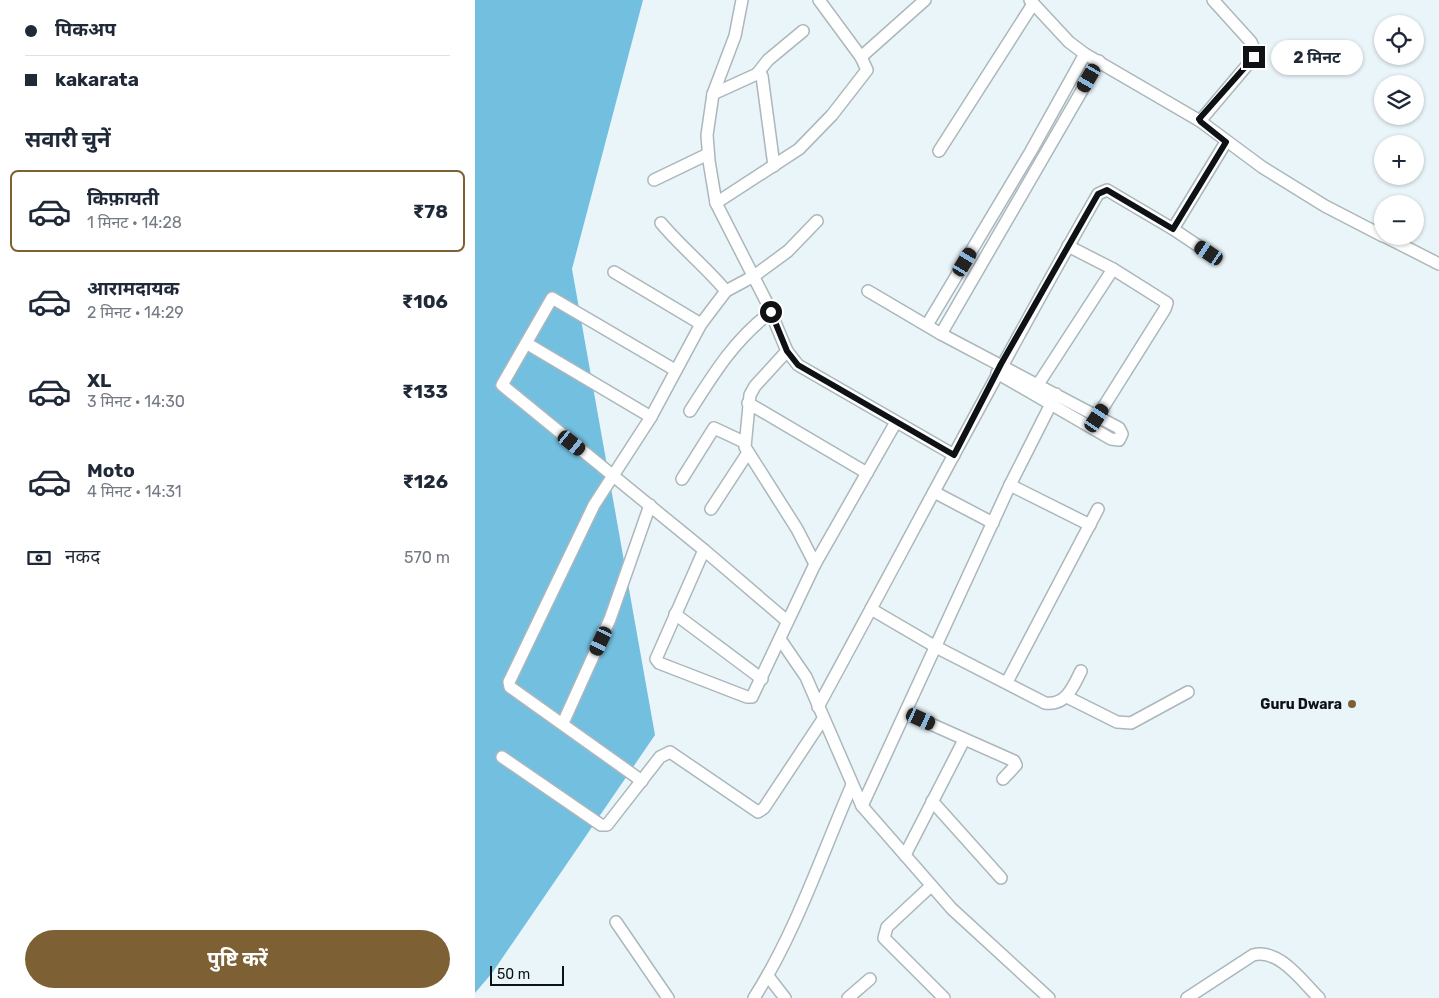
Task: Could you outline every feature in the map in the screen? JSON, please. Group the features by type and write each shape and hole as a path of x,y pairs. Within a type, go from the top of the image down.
{"street":[{"path":"742,0 735,36 713,94 707,135 708,154 717,203 754,276 787,351 798,365 814,376 954,455"},
{"path":"717,203 802,147 867,70 861,56 819,0"},
{"path":"861,56 925,0"},
{"path":"1200,121 1249,63 1255,51 1251,42 1213,0"},
{"path":"939,151 1031,2 1069,42 1085,54 1200,121 1262,167 1325,206 1374,231"},
{"path":"713,94 757,74 768,60 803,31"},
{"path":"927,325 1031,151 1085,54"},
{"path":"941,334 1099,61"},
{"path":"757,74 764,78 774,166"},
{"path":"1173,229 1226,142"},
{"path":"654,180 708,154"},
{"path":"818,707 999,368 1098,194 1107,190 1173,229 1209,253"},
{"path":"642,781 510,687 509,682 594,505 614,477 651,417 701,324 726,291 754,276 789,250 817,221"},
{"path":"661,223 676,242 711,274 726,291"},
{"path":"1401,245 1439,264"},
{"path":"1068,246 1113,269 1163,300 1167,306 1091,428"},
{"path":"1035,389 1113,269"},
{"path":"614,272 701,324"},
{"path":"868,291 1035,389 1050,405 1115,441 1119,440 1122,434 1119,428 1097,418 1056,394 1035,389"},
{"path":"675,370 555,298 548,301 502,383 503,388 704,550 787,621"},
{"path":"690,411 724,358 748,329 771,312"},
{"path":"525,343 651,417"},
{"path":"787,351 755,386 748,404 744,442 747,454 797,528 815,564"},
{"path":"862,806 1010,485 1056,394"},
{"path":"748,404 867,473"},
{"path":"704,550 656,655 659,662 747,697 752,697 815,564 896,422"},
{"path":"682,479 714,428 744,442"},
{"path":"711,509 747,454"},
{"path":"1010,485 1090,525"},
{"path":"934,492 993,523"},
{"path":"563,723 604,634 650,506"},
{"path":"1007,682 1098,509"},
{"path":"871,609 936,647 1045,703 1056,703 1067,697 1081,671"},
{"path":"675,614 762,679"},
{"path":"780,639 806,677 862,806 952,909 1049,998"},
{"path":"1067,697 1124,724 1131,723 1188,692"},
{"path":"906,712 1016,763 1015,768 1003,779"},
{"path":"502,757 604,826 626,802 660,757 670,752 758,812 764,808 823,719"},
{"path":"905,855 964,740"},
{"path":"754,998 768,976 796,919 852,785"},
{"path":"932,802 1001,878"},
{"path":"931,886 887,928 884,938 944,998"},
{"path":"616,922 669,998"},
{"path":"1187,998 1253,955 1263,952 1274,956 1319,998"},
{"path":"768,976 785,998"},
{"path":"847,998 870,979"}],"shaded area":[{"path":"475,0 643,0 572,269 655,735 492,973 475,993"}],"place":[{"name":"Guru Dwara","path":"1352,704"}],"route":[{"path":"771,312 787,351 798,365 814,376 954,455 1001,364 1098,194 1103,190 1107,190 1173,229 1226,142 1199,119 1254,57"}]}
